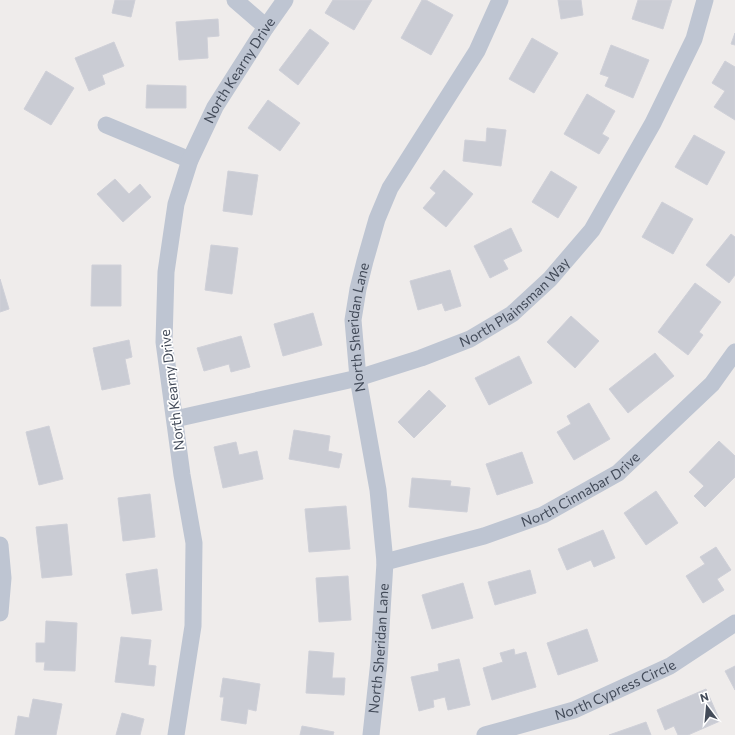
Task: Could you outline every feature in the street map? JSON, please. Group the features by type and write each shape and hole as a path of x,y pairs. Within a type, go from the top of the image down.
{"street":[{"path":"235,0 266,27"},
{"name":"North Kearny Drive","path":"176,735 193,626 194,543 182,475 164,342 166,272 176,204 190,160 215,107 285,0"},
{"name":"North Sheridan Lane","path":"371,735 379,661 386,562 378,490 358,378 353,320 358,289 377,219 390,188 477,51 500,0"},
{"name":"North Plainsman Way","path":"175,419 358,378 421,358 470,339 512,314 550,279 592,230 653,123 694,39 706,0"},
{"path":"106,125 190,160"},
{"name":"North Cinnabar Drive","path":"386,562 484,536 543,515 618,473 712,384 735,352"},
{"path":"0,545 3,578 0,613"},
{"name":"North Cypress Circle","path":"486,735 574,710 670,666 735,623"}],"building":[{"path":"115,0 135,0 131,17 112,13"},
{"path":"333,0 372,0 354,30 325,13"},
{"path":"422,0 426,0 453,15 431,55 401,38"},
{"path":"558,0 581,0 583,15 561,19"},
{"path":"638,0 672,0 663,29 632,19"},
{"path":"218,19 219,36 207,37 208,58 179,60 176,22"},
{"path":"310,29 329,43 298,85 279,70"},
{"path":"735,33 735,45 731,44"},
{"path":"532,38 558,53 534,93 509,79"},
{"path":"114,42 124,66 102,75 105,84 89,91 75,58"},
{"path":"611,45 649,60 633,98 605,86 609,77 600,74"},
{"path":"725,61 735,67 735,120 714,107 725,91 712,83"},
{"path":"46,71 74,88 51,125 24,109"},
{"path":"147,85 186,86 186,108 146,108"},
{"path":"587,94 615,111 602,134 609,138 599,154 564,134"},
{"path":"268,100 300,123 280,151 248,128"},
{"path":"487,128 506,130 501,166 463,161 465,140 486,142"},
{"path":"694,135 725,152 707,185 675,167"},
{"path":"444,170 473,194 446,227 423,208 436,193 430,188"},
{"path":"228,171 258,175 252,215 223,211"},
{"path":"551,171 577,187 558,218 532,202"},
{"path":"115,179 129,194 140,184 151,197 123,222 97,194"},
{"path":"662,202 693,219 673,254 642,237"},
{"path":"511,228 522,251 503,260 508,269 490,278 474,246"},
{"path":"731,234 735,237 735,275 729,283 706,265"},
{"path":"211,245 238,248 232,294 205,290"},
{"path":"92,265 121,265 121,306 91,306"},
{"path":"450,270 461,306 445,311 442,303 418,310 410,281"},
{"path":"0,279 9,309 0,312"},
{"path":"695,283 721,302 699,332 703,335 688,355 658,332"},
{"path":"313,313 322,345 283,356 274,324"},
{"path":"571,316 599,341 575,368 547,342"},
{"path":"241,336 250,367 231,372 229,364 204,371 197,348"},
{"path":"129,340 132,357 125,359 130,384 102,390 93,348"},
{"path":"655,353 674,376 628,413 609,389"},
{"path":"519,356 532,383 489,405 475,378"},
{"path":"429,390 446,406 414,438 398,422"},
{"path":"589,403 610,439 574,460 557,432 571,424 567,416"},
{"path":"49,426 63,479 39,485 26,432"},
{"path":"294,430 330,436 328,451 342,454 339,468 289,459"},
{"path":"719,441 735,456 735,477 705,507 694,496 704,486 689,472"},
{"path":"236,442 239,455 257,451 263,479 223,488 214,447"},
{"path":"522,452 533,483 497,495 486,464"},
{"path":"412,478 451,481 450,486 470,488 467,512 409,507"},
{"path":"656,491 678,523 646,545 624,513"},
{"path":"150,494 155,537 123,541 118,498"},
{"path":"346,506 350,549 309,552 305,509"},
{"path":"67,524 72,575 42,578 36,527"},
{"path":"603,530 615,558 594,567 591,560 567,570 558,549"},
{"path":"716,547 731,570 717,579 724,590 703,603 686,576 705,564 700,557"},
{"path":"157,569 162,610 132,614 126,574"},
{"path":"530,570 536,593 495,605 488,582"},
{"path":"348,576 351,620 319,622 316,578"},
{"path":"463,583 473,618 432,629 422,595"},
{"path":"46,621 77,623 75,671 44,670 45,662 36,662 36,643 45,643"},
{"path":"587,629 598,661 558,675 547,643"},
{"path":"121,637 151,640 148,665 156,666 154,686 115,682"},
{"path":"514,649 515,655 526,652 536,687 492,700 483,668 503,662 500,653"},
{"path":"309,651 334,653 332,678 345,678 344,695 306,693"},
{"path":"459,659 470,705 448,710 445,697 433,700 434,707 419,711 411,677 439,671 438,664"},
{"path":"735,666 735,690 725,671"},
{"path":"223,678 260,684 256,711 248,709 246,724 221,720 224,697 220,697"},
{"path":"706,689 720,721 688,735 678,735 674,726 665,730 657,710"},
{"path":"33,699 62,704 56,735 15,735 18,716 29,718"},
{"path":"122,713 144,719 140,735 116,735"},
{"path":"646,722 651,735 609,735"},
{"path":"302,726 334,732 333,735 300,735"}]}
